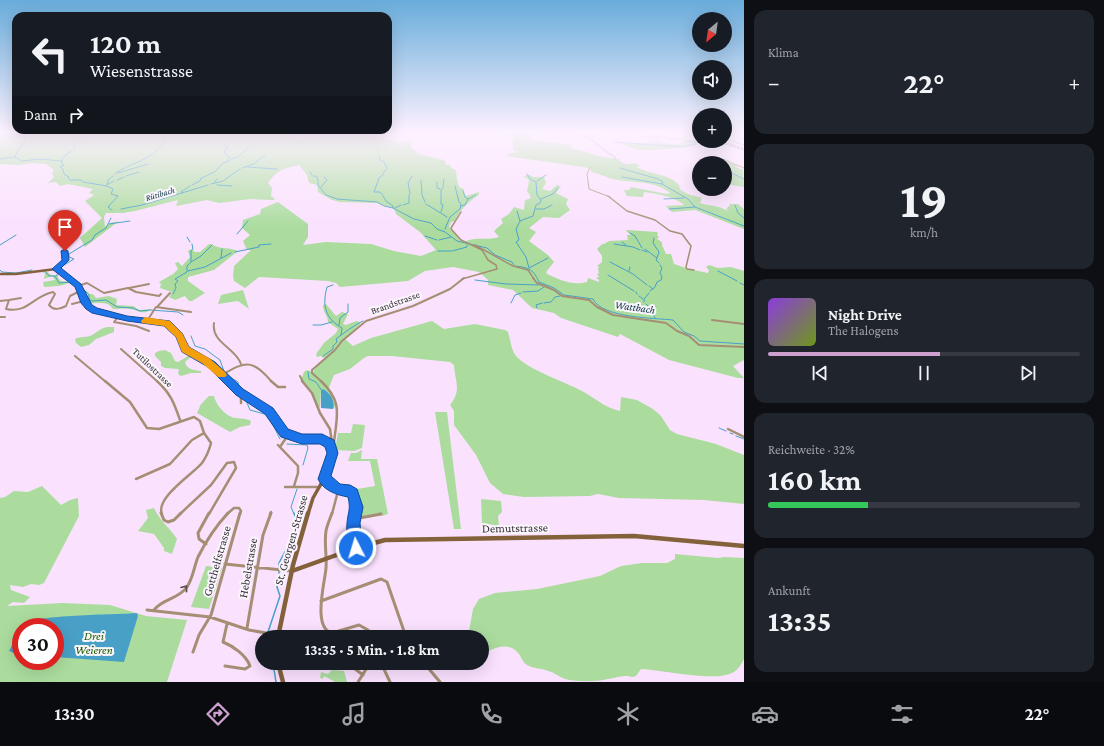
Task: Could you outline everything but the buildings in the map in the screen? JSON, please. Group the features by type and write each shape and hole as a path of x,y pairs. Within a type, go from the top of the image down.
{"street":[{"path":"590,167 587,174 588,188 606,195 630,212 658,221 668,230 684,235 691,246 686,267 687,269 694,270"},
{"path":"461,212 457,216 451,229 460,239 469,244 486,249 491,255 514,267 528,270 537,283 554,290 562,296 589,300 597,308 614,315 666,323 677,331 689,336 700,345 744,347"},
{"name":"Brandstrasse","path":"331,444 334,442 338,406 328,388 312,373 314,367 366,321 413,306 450,289 463,278 497,269 496,265 488,260 483,251 469,244"},
{"path":"56,269 66,260 65,251"},
{"path":"0,274 16,274 56,269 61,271 78,286 84,301 92,310 118,316 167,323 179,336 186,349 224,373 244,394 269,411 281,430 288,435 302,439 322,439 331,444 332,436 328,424 318,410 311,391 301,380 300,376"},
{"path":"78,286 87,283 104,293 149,284"},
{"path":"128,288 159,296 161,294"},
{"path":"9,300 6,309 19,311 25,309 42,294 53,292 55,294 49,305 52,308 59,309 66,306 70,296 80,291"},
{"path":"147,321 154,309 170,296 170,293"},
{"path":"0,301 21,298"},
{"path":"72,304 84,301"},
{"path":"154,309 191,312"},
{"path":"118,316 114,322 136,326 149,331"},
{"path":"0,317 6,317"},
{"path":"712,320 744,325"},
{"path":"214,323 213,327 218,340 238,357 241,364"},
{"name":"Tutilostrasse","path":"122,349 168,391 174,402 180,421"},
{"path":"75,356 130,402 147,428 155,430 160,429 190,417 198,418 202,423 204,433 211,443 209,451 194,472 168,494 162,504 161,512 164,520 168,522 174,520 211,486 227,463 234,462 236,465 236,468 198,533 200,540 206,544 199,554 186,588 177,596 158,605 154,610"},
{"path":"224,373 241,364 248,364 259,368 274,385 285,387"},
{"path":"241,403 241,396 244,394"},
{"path":"728,429 744,438"},
{"path":"136,479 170,464 192,440 204,433"},
{"path":"288,435 281,444 285,454 298,466 298,473 294,486"},
{"name":"St. Georgen-Strasse","path":"279,630 292,571 313,498 324,479 333,453 331,444"},
{"path":"324,479 338,489 353,493 357,507 353,524 356,548"},
{"path":"285,487 318,487"},
{"path":"327,630 324,625 320,607 326,560 326,530 335,506 338,489"},
{"name":"Gotthelfstrasse","path":"193,652 199,636 210,617 241,510 236,507 229,513 219,523 206,544"},
{"name":"Hebelstrasse","path":"247,628 263,531 271,512"},
{"path":"354,519 381,514"},
{"name":"Demutstrasse","path":"292,571 356,548 385,540 634,536 744,546"},
{"path":"225,564 292,571"},
{"path":"321,601 381,579 384,580 387,582 403,630"},
{"path":"147,610 154,610 158,613 210,617 227,624 255,630"},
{"path":"225,666 245,669 250,666 247,660 236,651 234,647 223,642 227,624"},
{"path":"341,630 353,625 359,625 368,630"},
{"path":"280,670 283,682"},
{"path":"356,670 362,675"},
{"path":"358,682 365,670"},
{"path":"384,670 390,682"},
{"path":"430,670 440,682"}],"green space":[{"path":"47,165 450,165 451,168 456,170 459,187 464,189 466,196 479,192 479,195 465,206 458,214 455,221 451,222 449,227 460,240 464,242 473,239 490,239 499,237 494,231 503,223 501,219 509,214 514,207 524,210 525,200 531,197 527,191 529,181 524,177 528,174 533,177 544,177 546,183 542,189 550,191 557,185 561,186 556,193 568,199 566,204 570,210 559,218 543,217 529,228 536,232 529,241 548,255 554,262 546,272 547,274 571,283 587,282 588,278 599,282 596,278 599,277 597,274 599,273 599,267 597,266 602,262 602,256 597,249 602,244 609,241 628,240 627,235 631,235 626,231 627,230 657,232 659,237 657,239 662,242 666,254 671,254 674,264 708,273 709,270 706,267 709,265 718,268 731,267 744,271 744,360 733,366 744,378 738,378 669,360 620,334 618,337 561,318 554,313 532,308 513,290 488,285 488,280 479,272 453,267 425,271 408,281 340,287 336,283 328,281 259,277 245,288 234,281 233,276 234,266 251,250 247,250 243,241 250,235 242,228 243,220 260,214 261,209 278,202 308,224 308,237 303,245 326,242 371,244 394,251 421,256 436,250 420,232 396,214 394,209 377,203 340,202 332,200 318,192 317,185 309,183 307,175 299,165 281,170 268,183 272,188 271,196 275,199 273,200 250,199 219,203 207,200 176,206 178,200 135,211 106,213 104,217 105,227 110,223 119,221 85,247 80,238 102,218 85,201 94,195 89,193 93,189 68,184 60,186 56,182 48,183 54,177 52,173 54,170"},
{"path":"568,165 640,165 637,167 648,172 670,178 679,185 680,189 683,191 692,196 702,198 700,203 720,207 726,210 728,210 726,209 730,205 729,204 738,204 744,209 744,229 695,210 672,212 666,206 684,205 670,197 644,192 643,197 627,196 624,190 629,190 631,187 667,194 670,193 649,184 617,180 591,172 590,168"},
{"path":"732,165 735,165 737,166 736,167 743,170 744,187 732,185"},
{"path":"209,244 238,251 214,270 188,277 188,281 205,293 192,301 189,301 185,296 175,300 169,297 172,292 160,288 161,284 159,282 173,274 178,269 175,263 178,262 182,266 190,257 188,251 191,249 195,252 200,252"},
{"path":"46,271 51,275 58,275 58,278 61,281 71,282 61,286 44,287 43,282 55,280 52,276 44,279 45,273 41,272"},
{"path":"86,290 90,294 93,294 96,298 109,296 117,299 116,305 133,306 139,310 152,309 143,312 128,309 113,309 105,303 89,303 86,299 88,294 84,291"},
{"path":"243,290 249,309 238,301 218,304 221,295"},
{"path":"326,304 336,316 342,312 348,314 343,324 346,325 356,321 360,322 360,324 345,339 353,346 371,338 432,321 444,329 475,324 505,330 508,332 516,356 531,367 582,391 615,410 620,411 621,397 637,400 653,409 661,416 670,430 677,434 716,444 744,455 744,504 704,500 619,498 598,494 590,496 524,497 503,494 490,483 476,455 454,425 454,411 450,405 456,395 457,386 454,365 450,362 392,356 368,356 350,369 334,375 328,390 337,404 333,409 334,402 328,392 321,391 320,408 312,391 301,380 304,372 307,370 313,372 325,359 321,356 317,357 316,354 324,343 336,333 338,329 328,322 323,307 323,305"},
{"path":"107,327 114,327 114,332 96,339 89,345 81,347 76,343 75,339 90,336"},
{"path":"165,350 171,353 175,361 178,362 190,355 192,356 185,362 187,367 201,371 201,373 191,373 181,376 178,374 178,369 165,368 161,366 161,362 155,356 155,353"},
{"path":"209,396 214,396 219,407 225,413 232,417 251,421 250,425 240,427 230,432 197,413 201,404"},
{"path":"435,412 447,412 461,529 454,529"},
{"path":"353,424 365,425 362,448 354,451 335,450 338,433 351,433"},
{"path":"362,450 361,459 377,459 388,514 382,516 381,513 358,517 356,516 358,508 353,492 357,489 375,486 370,461 348,461 351,453 356,453"},
{"name":"Drei Weieren","path":"42,486 61,505 78,498 79,516 44,583 39,585 31,584 23,587 10,585 11,590 30,597 24,603 13,602 7,606 62,603 110,605 146,616 187,620 167,682 0,682 0,498 5,497 14,491 28,492"},
{"path":"481,499 501,501 502,512 498,516 499,526 482,523"},
{"path":"154,508 177,539 172,554 164,551 164,548 154,534 138,531 148,518 146,510"},
{"path":"675,554 718,558 744,558 744,659 739,667 732,673 724,675 701,676 641,669 636,676 632,677 622,676 592,681 570,680 543,669 527,665 518,653 510,647 500,647 489,651 489,630 469,630 473,609 479,599 495,593 537,589 600,576 621,566 642,563 667,563 675,559"},
{"path":"206,566 222,568 209,609 191,607"},
{"path":"332,670 344,671 347,682 335,682 324,676 323,679 320,678 321,672 328,674"}],"water":[{"path":"323,389 328,392 332,398 334,403 333,409 321,408 321,391"},
{"path":"137,613 138,616 124,662 64,658 64,618 50,618"},
{"path":"12,644 12,652 9,651"}],"waterway":[{"path":"64,165 60,167 70,180 81,180 83,182 107,186 113,189 111,194 118,196 108,207 112,210"},
{"path":"115,174 131,165"},
{"path":"118,173 145,165"},
{"path":"202,178 216,171 221,165"},
{"path":"242,168 252,165"},
{"path":"247,167 277,169"},
{"path":"620,168 658,179 663,182 662,184"},
{"name":"Rütibach","path":"211,184 223,181 240,169"},
{"name":"Wattbach","path":"383,173 387,169"},
{"path":"126,176 139,172"},
{"path":"732,173 744,179"},
{"name":"Wattbach","path":"383,195 380,192 374,192 379,178 384,174"},
{"path":"520,221 533,216 536,205 540,203 541,200 537,195 536,182 530,179 527,174"},
{"path":"537,181 546,175"},
{"path":"107,185 108,180 113,176"},
{"path":"313,176 316,176 318,179 318,185 326,195 337,199 377,202 384,206 393,208"},
{"path":"410,194 408,183 412,176"},
{"path":"117,180 124,177"},
{"path":"321,187 327,180 324,177"},
{"path":"622,177 662,184"},
{"path":"192,185 200,181 201,178"},
{"name":"Rütibach","path":"214,183 217,179"},
{"path":"443,187 444,179"},
{"path":"421,180 422,195 425,202"},
{"path":"108,184 114,181"},
{"path":"662,184 688,199 695,207"},
{"name":"Rütibach","path":"182,193 208,185"},
{"name":"Rütibach","path":"217,185 232,186"},
{"name":"Rütibach","path":"182,193 181,192 190,186"},
{"path":"437,186 437,188 440,189"},
{"path":"445,229 450,217 460,209 461,204 459,202 455,186"},
{"path":"441,196 441,190 443,188"},
{"path":"541,199 553,194 558,188"},
{"path":"463,191 465,197 468,199"},
{"name":"Rütibach","path":"121,209 142,205 182,193"},
{"path":"403,205 409,203 409,195"},
{"path":"468,199 476,195"},
{"name":"Wattbach","path":"383,196 386,201 393,206 393,208"},
{"path":"441,197 441,204 443,205 441,212"},
{"path":"664,199 684,198"},
{"path":"461,206 465,205 468,199"},
{"path":"426,204 447,217"},
{"name":"Wattbach","path":"395,208 401,205"},
{"path":"536,209 544,209 552,205"},
{"path":"735,205 738,213 744,218"},
{"path":"669,209 695,207"},
{"path":"695,207 744,226"},
{"name":"Wattbach","path":"393,208 414,219 431,223 437,229 445,232 457,241 487,248 495,255 512,262 514,265"},
{"path":"517,211 520,221"},
{"name":"Rütibach","path":"61,269 61,267 74,259 69,257 69,254 92,240 95,235 106,228 111,218"},
{"path":"109,224 130,221"},
{"path":"237,234 248,221"},
{"path":"520,221 516,229 519,240 516,242 526,257 529,268 548,258"},
{"path":"630,233 635,236 642,248"},
{"path":"0,245 16,235"},
{"path":"425,236 437,240"},
{"path":"187,237 190,242"},
{"path":"439,240 451,237"},
{"path":"654,238 653,243 659,252 657,258"},
{"path":"622,242 626,245"},
{"path":"191,262 191,251 193,249 192,244"},
{"path":"235,252 259,247 259,245 271,244"},
{"path":"614,244 633,247 640,250"},
{"path":"191,262 201,256 212,245"},
{"path":"452,251 467,247 467,245"},
{"path":"221,258 222,249"},
{"path":"645,249 657,258"},
{"path":"642,250 647,252"},
{"path":"438,251 451,251"},
{"path":"188,271 205,267 231,253"},
{"path":"657,258 656,260 659,263"},
{"path":"173,294 176,288 175,284 178,281 175,279 187,272 187,266 191,262"},
{"path":"610,262 633,274 647,285"},
{"path":"653,289 662,277 660,273 662,268 660,265"},
{"name":"Wattbach","path":"516,266 530,270 535,274 539,282 554,288 564,295 593,299 598,305 607,310 629,316 673,320 684,332 694,336 700,341 744,344"},
{"path":"629,271 630,267"},
{"path":"0,270 2,272 16,273 32,270"},
{"path":"718,271 737,281"},
{"name":"Rütibach","path":"46,272 49,276 55,276 59,283 71,282"},
{"name":"Rütibach","path":"56,276 59,272"},
{"path":"608,275 634,291"},
{"path":"475,280 506,284 539,285"},
{"path":"740,283 744,285"},
{"path":"333,285 327,287 325,306 328,316 342,328 341,335"},
{"path":"649,286 653,289"},
{"path":"523,292 538,291 544,287"},
{"path":"85,291 89,295 89,299 92,301 106,300 117,307 133,308 140,311 150,310 178,312 183,315"},
{"path":"511,303 515,295 521,293"},
{"path":"644,302 644,299 649,293"},
{"path":"544,303 551,302 555,297 560,296"},
{"path":"639,296 643,299"},
{"path":"537,308 536,305 542,303"},
{"path":"339,325 340,318 348,312 348,304"},
{"path":"650,308 655,318"},
{"path":"323,356 333,349 333,346 337,342 336,339 363,321"},
{"path":"313,325 321,325 332,322"},
{"path":"191,336 195,346 205,349 220,360 225,374 238,382 239,387 243,392"},
{"path":"308,372 309,379 316,382 322,391"},
{"path":"245,398 250,410 268,415 280,439"},
{"path":"719,428 726,431"},
{"path":"736,436 744,439"},
{"path":"287,444 307,445 308,448 303,465"},
{"path":"294,514 291,507 297,489"},
{"path":"289,543 296,529 294,513"},
{"path":"269,630 280,596 277,587 279,579 279,563 288,546"},
{"path":"274,670 276,682"}],"slow traffic":[{"path":"145,321 167,323 179,336 186,349 206,361 222,375"}],"route":[{"path":"65,251 64,257 66,260 56,269 61,271 78,286 87,306 95,311 127,318 167,323 179,336 186,349 206,361 240,392 269,411 284,433 302,439 322,439 330,444 333,453 324,479 342,491 350,491 353,493 357,507 353,523 356,548"}]}
